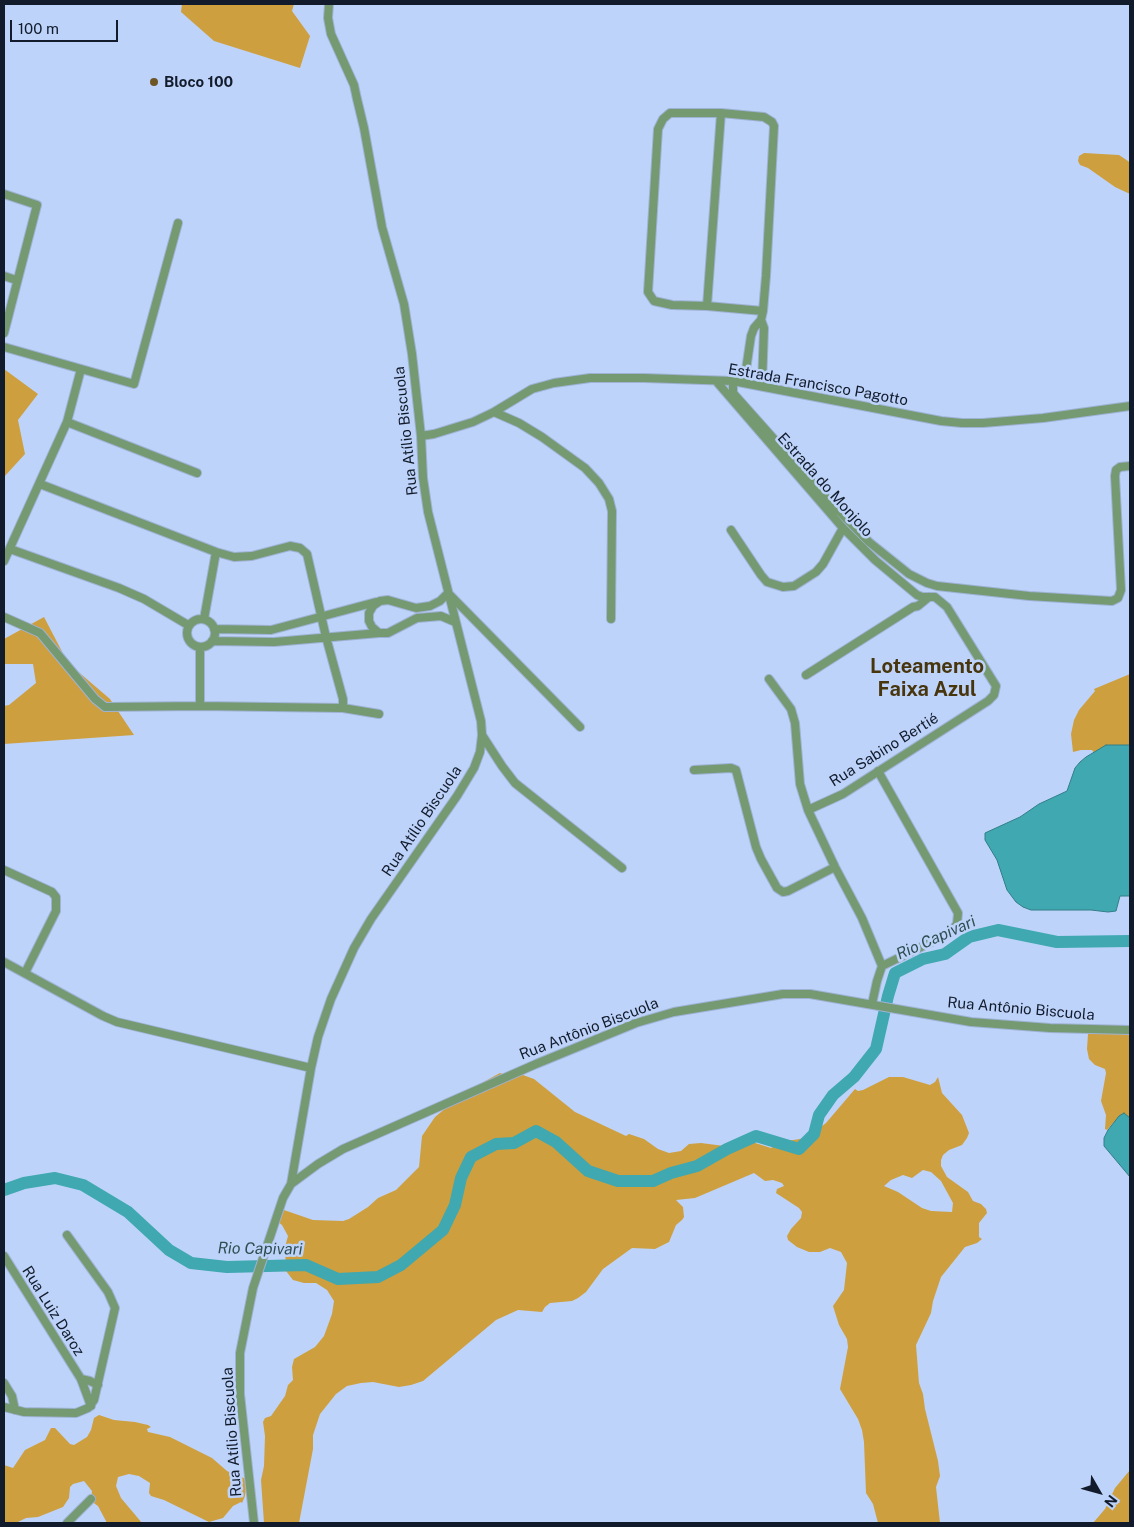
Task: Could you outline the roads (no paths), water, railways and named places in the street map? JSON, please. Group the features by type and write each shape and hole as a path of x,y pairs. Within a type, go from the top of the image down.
{"street":[{"name":"Rua Atílio Biscuola","path":"254,1523 239,1374 243,1332 253,1288 264,1254 283,1198 291,1184 311,1068 324,1018 354,948 474,768 480,752 482,735 481,720 428,512 423,478 421,436 412,354 404,304 382,227 358,99 354,85 331,34 328,18 329,4"},
{"path":"744,383 751,336 754,328 761,320 763,311 774,126 772,122 764,117 721,113 670,113 663,119 658,128 648,292 654,301 672,305 763,311"},
{"path":"707,306 721,113"},
{"path":"4,194 37,205 16,280 4,333"},
{"path":"4,347 134,384 178,223"},
{"path":"4,276 16,280"},
{"path":"761,320 764,328 762,386"},
{"path":"4,561 67,422 81,369"},
{"name":"Estrada Francisco Pagotto","path":"421,436 473,422 532,390 554,383 599,378 733,381 941,421 962,423 1043,418 1130,406"},
{"name":"Estrada do Monjolo","path":"716,381 843,528 875,560 922,596 935,597 947,607 994,682 996,691"},
{"path":"733,381 733,393 830,502 869,542 909,574 926,583 937,586 1066,598 1112,601 1118,598 1121,590 1115,476 1116,470 1130,466"},
{"path":"494,412 519,423 542,437 585,468 599,483 609,499 612,510 611,619"},
{"path":"67,422 198,473"},
{"path":"40,484 216,552 234,557 252,556 290,546 300,548 307,554 326,637 343,698 343,708"},
{"path":"731,530 767,582 783,587 794,586 816,572 823,564 843,528"},
{"path":"10,549 119,588 144,599 188,626"},
{"path":"204,619 216,552"},
{"path":"214,628 271,630 380,601 388,600 416,608 430,606 440,601 448,593 580,727"},
{"path":"913,607 922,596"},
{"path":"806,675 913,607 918,606 922,596"},
{"path":"379,633 372,627 369,621 369,613 373,606 380,601"},
{"path":"212,641 274,642 388,633 405,622 417,618 440,616 455,622"},
{"path":"4,617 40,633 95,700 105,707 343,708 379,714"},
{"path":"204,619 210,622 214,628 215,635 207,646 200,647 191,643 188,639 187,630 188,626 195,620 204,619"},
{"path":"200,647 200,706"},
{"path":"769,679 791,709 795,723 800,784 808,810 862,918 882,966"},
{"name":"Rua Sabino Bertié","path":"808,810 843,794 988,701 996,691"},
{"path":"482,735 515,783 622,868"},
{"path":"694,770 735,768 756,847 778,888 783,892 788,892 835,867"},
{"path":"875,1005 876,981 882,966 950,932 957,924 958,913 878,771"},
{"path":"4,870 52,892 56,897 56,911 25,973"},
{"path":"4,962 103,1016 118,1022 311,1068"},
{"name":"Rua Antônio Biscuola","path":"291,1184 318,1164 343,1149 536,1064 636,1023 674,1012 783,994 810,994 971,1022 1050,1028 1130,1030"},
{"path":"4,1407 24,1412 69,1414 82,1412 91,1406 94,1400 115,1308 108,1292 67,1235"},
{"name":"Rua Luiz Daroz","path":"4,1256 81,1379 91,1406"},
{"name":"Rua Luiz Daroz","path":"81,1379 98,1385"},
{"path":"4,1383 6,1395 12,1396 15,1410"},
{"path":"67,1523 91,1499"}],"waterway":[{"name":"Rio Capivari","path":"4,1190 24,1183 55,1178 83,1185 128,1212 169,1250 191,1263 227,1267 306,1265 338,1279 378,1277 401,1265 443,1230 455,1205 461,1178 471,1157 496,1144 514,1143 536,1131 556,1142 588,1171 618,1181 653,1181 671,1173 697,1166 727,1149 756,1136 799,1149 814,1134 819,1115 833,1095 854,1077 876,1049 895,973 923,959 945,954 969,937 998,930 1057,942 1130,941"}],"place":[{"name":"Bloco 100","path":"154,82"}],"district":[{"name":"Loteamento Faixa Azul","path":"927,678"}]}
